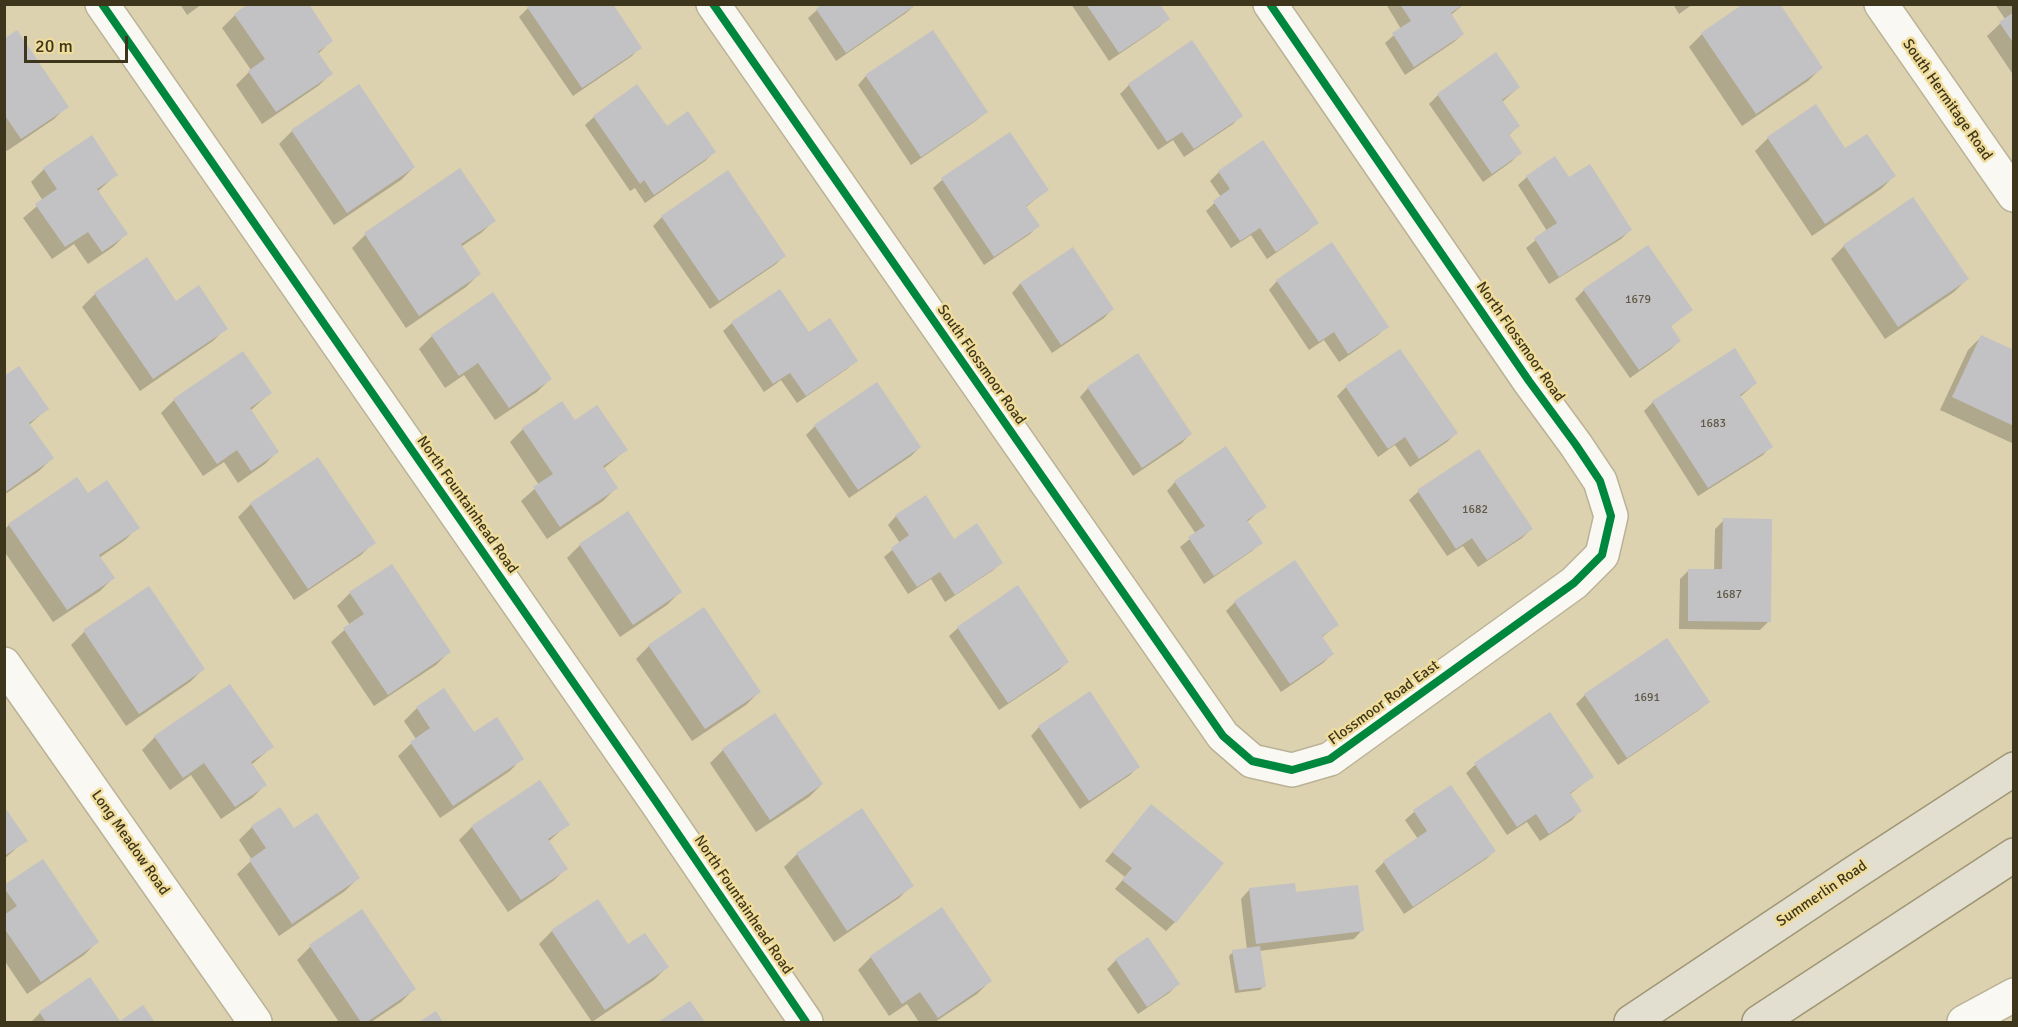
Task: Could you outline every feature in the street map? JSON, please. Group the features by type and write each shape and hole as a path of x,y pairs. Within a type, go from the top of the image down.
{"main road":[{"name":"Summerlin Road","path":"1631,1023 2013,769"},
{"path":"1759,1023 2013,855"}],"street":[{"name":"North Fountainhead Road","path":"102,4 657,803 806,1023"},
{"name":"South Flossmoor Road","path":"713,4 1223,736 1228,740"},
{"name":"North Flossmoor Road","path":"1270,4 1600,481 1611,516 1602,555 1574,583 1458,667"},
{"name":"South Hermitage Road","path":"1881,4 2013,195"},
{"name":"Long Meadow Road","path":"4,664 255,1023"},
{"name":"Flossmoor Road East","path":"1228,740 1252,761 1292,770 1330,759 1458,667"},
{"path":"1964,1023 2013,994"}],"building":[{"path":"248,4 309,4 333,41 318,52 333,74 276,112 248,71 265,59 234,14"},
{"path":"531,4 613,4 642,48 582,88 527,7"},
{"path":"822,4 917,4 846,53 816,9"},
{"path":"1086,4 1160,4 1170,19 1119,53"},
{"path":"1400,4 1464,4 1451,13 1464,34 1414,67 1392,33 1411,21"},
{"path":"1743,4 1780,4 1823,68 1756,114 1701,33"},
{"path":"2014,12 2014,44 1999,22"},
{"path":"17,30 69,107 21,139 4,114 4,39"},
{"path":"933,30 988,112 921,157 865,75"},
{"path":"1192,40 1243,116 1194,149 1182,132 1167,142 1128,84"},
{"path":"1496,52 1520,87 1502,100 1520,126 1509,134 1522,153 1492,174 1437,94"},
{"path":"359,84 415,167 347,213 291,130"},
{"path":"637,84 667,126 688,111 716,152 654,195 644,180 640,184 593,116"},
{"path":"1816,104 1845,148 1867,134 1896,176 1825,224 1767,137"},
{"path":"1010,132 1049,190 1026,206 1040,226 994,257 941,178"},
{"path":"92,135 118,175 97,189 128,234 102,252 88,232 65,247 35,204 57,189 43,168"},
{"path":"1263,140 1319,223 1276,252 1260,228 1240,241 1213,201 1230,189 1218,171"},
{"path":"1555,156 1569,177 1590,164 1632,230 1559,277 1534,238 1557,223 1526,176"},
{"path":"460,168 496,221 461,244 481,274 419,316 364,233"},
{"path":"728,170 786,256 719,301 661,216"},
{"path":"1913,197 1969,279 1898,327 1843,245"},
{"path":"1332,242 1389,327 1348,354 1334,332 1319,342 1276,280"},
{"path":"1648,245 1693,310 1671,326 1681,341 1639,370 1583,289"},
{"path":"1073,247 1114,309 1061,345 1020,283"},
{"path":"147,257 176,301 199,285 228,329 153,379 94,293"},
{"path":"780,289 809,332 830,318 858,361 806,396 790,373 773,384 731,322"},
{"path":"493,292 552,379 509,408 478,363 459,376 431,335"},
{"path":"1981,335 2014,350 2014,426 1952,397"},
{"path":"1735,348 1757,383 1740,395 1773,447 1708,488 1652,401"},
{"path":"1400,349 1458,433 1419,459 1405,437 1388,449 1345,386"},
{"path":"243,351 272,393 250,408 279,452 251,471 237,450 217,464 173,399"},
{"path":"1138,353 1192,434 1142,468 1087,387"},
{"path":"19,366 49,409 29,423 54,458 4,493 4,376"},
{"path":"877,382 921,447 858,490 814,425"},
{"path":"562,401 575,420 597,405 628,450 603,466 618,488 560,527 533,487 553,474 522,428"},
{"path":"1226,446 1267,507 1247,520 1263,543 1214,576 1188,537 1205,526 1174,481"},
{"path":"1479,449 1533,529 1487,560 1472,538 1456,549 1417,490"},
{"path":"318,457 376,543 308,589 250,503"},
{"path":"77,477 88,493 107,480 140,528 99,555 115,578 67,610 8,524"},
{"path":"926,495 954,539 977,523 1003,563 955,595 940,572 917,587 891,548 909,535 895,515"},
{"path":"628,511 682,592 633,625 579,544"},
{"path":"1723,518 1772,519 1771,622 1688,621 1688,569 1722,569"},
{"path":"1295,560 1339,625 1322,636 1334,654 1290,684 1234,601"},
{"path":"392,564 451,652 388,695 343,628 364,614 349,592"},
{"path":"1018,585 1069,662 1008,703 957,627"},
{"path":"149,586 205,669 139,714 83,630"},
{"path":"704,607 761,692 705,729 648,645"},
{"path":"1667,638 1710,702 1627,758 1584,694"},
{"path":"230,684 274,747 251,762 267,785 235,807 204,763 183,778 154,736"},
{"path":"444,688 474,732 497,717 524,759 453,806 410,742 430,728 416,707"},
{"path":"1090,691 1140,767 1089,801 1038,726"},
{"path":"1550,712 1594,777 1570,793 1582,811 1549,834 1536,814 1517,827 1474,763"},
{"path":"775,713 823,784 770,820 722,749"},
{"path":"540,780 570,825 548,839 568,869 521,900 471,826"},
{"path":"1451,785 1496,851 1413,907 1383,861 1427,831 1413,810"},
{"path":"1151,804 1224,863 1176,923 1122,880 1132,868 1112,852"},
{"path":"4,806 28,841 4,856"},
{"path":"280,807 294,828 317,813 360,878 292,924 249,860 266,848 251,826"},
{"path":"862,808 914,886 847,931 796,853"},
{"path":"43,859 99,942 41,982 4,928 4,915 17,906 4,885"},
{"path":"1295,883 1296,892 1358,885 1364,931 1256,944 1249,888"},
{"path":"598,899 628,944 645,933 669,967 605,1010 551,930"},
{"path":"942,907 992,981 938,1018 920,992 902,1004 870,956"},
{"path":"362,909 416,989 367,1022 361,1022 309,945"},
{"path":"1148,937 1180,984 1147,1007 1115,959"},
{"path":"1260,946 1266,987 1239,990 1232,950"},
{"path":"90,977 120,1021 143,1005 155,1022 46,1022 39,1012"},
{"path":"690,1001 705,1022 658,1022"},
{"path":"436,1011 443,1022 419,1022"}],"cycle path":[{"path":"102,4 657,803 806,1022"},
{"path":"713,4 1223,736 1252,761 1292,770 1330,759 1574,583 1602,555 1611,516 1600,481 1270,4"}]}
